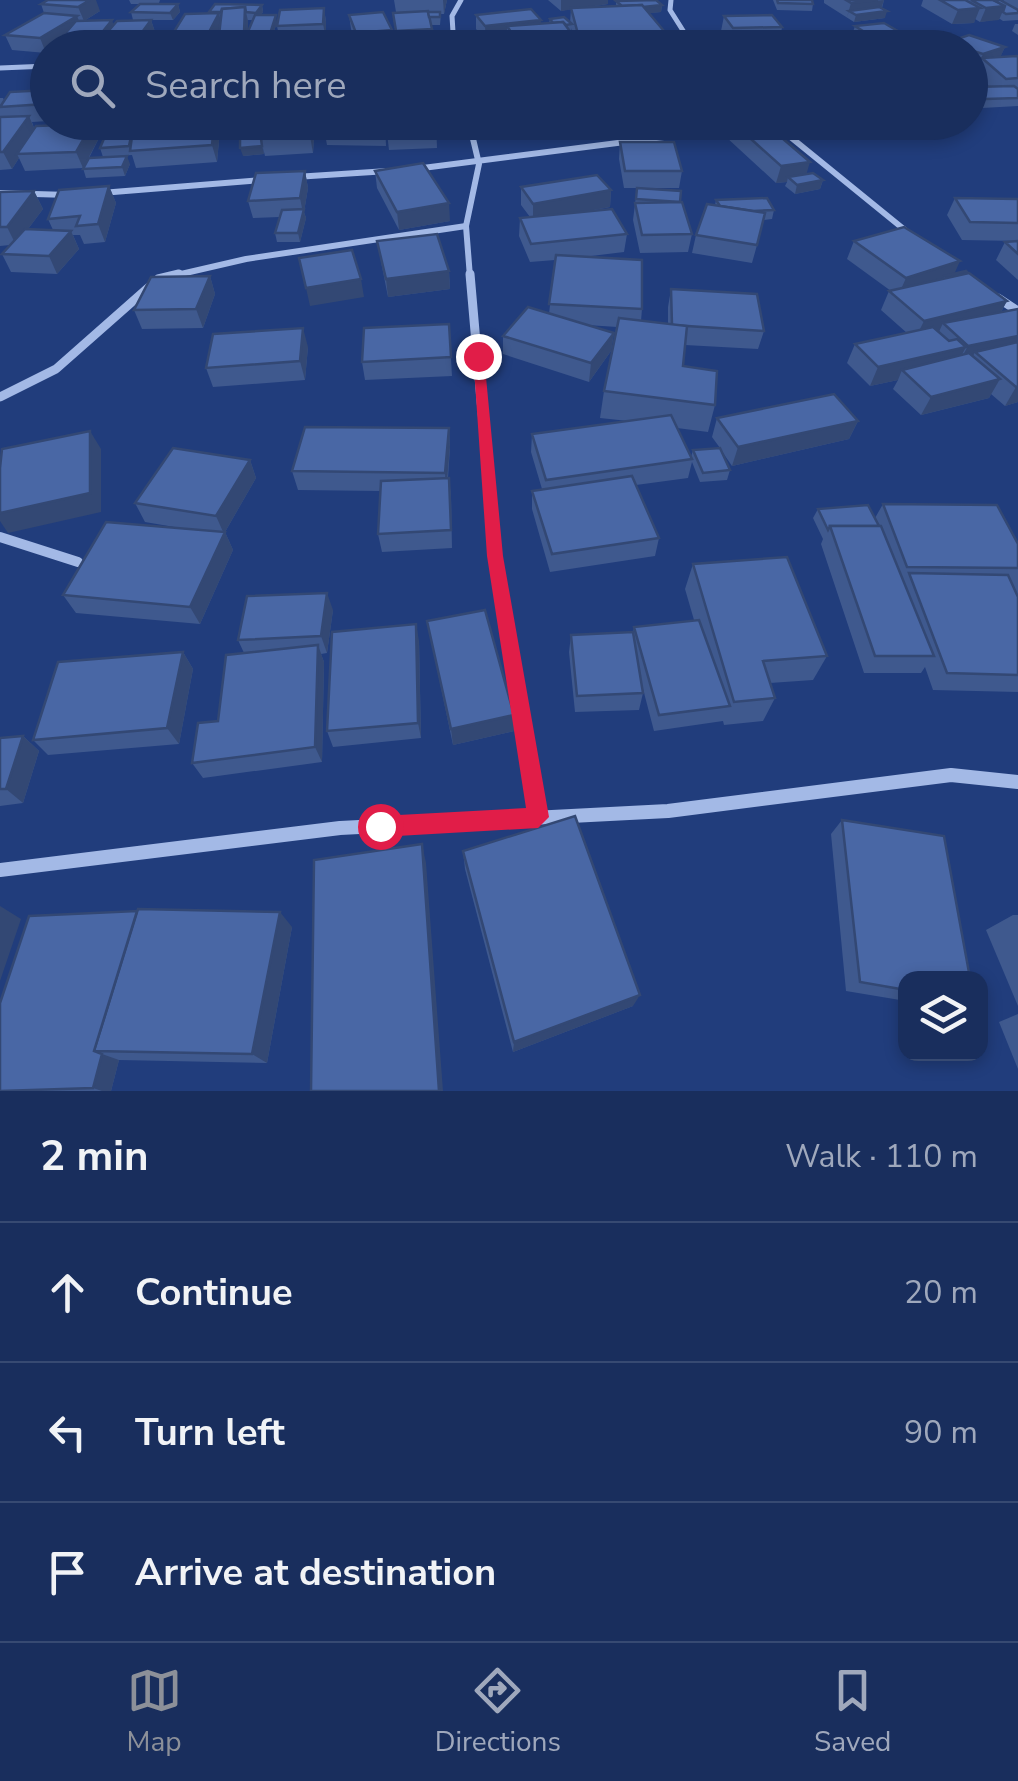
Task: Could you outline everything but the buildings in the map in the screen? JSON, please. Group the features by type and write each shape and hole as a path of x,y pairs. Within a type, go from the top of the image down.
{"street":[{"path":"453,30 452,16 462,0"},
{"path":"671,0 670,10 683,30"},
{"path":"0,68 30,67"},
{"path":"473,140 478,164 466,226 495,556 538,817"},
{"path":"98,193 478,164 650,140"},
{"path":"791,140 828,173 867,196 913,237"},
{"path":"0,192 78,194"},
{"path":"0,396 56,368 158,279 246,258 466,226"},
{"path":"986,290 1018,311"},
{"path":"0,538 78,562"},
{"path":"0,870 340,828 668,811 951,774 1018,782"}],"route":[{"path":"380,826 538,817 495,556 478,356"}]}
